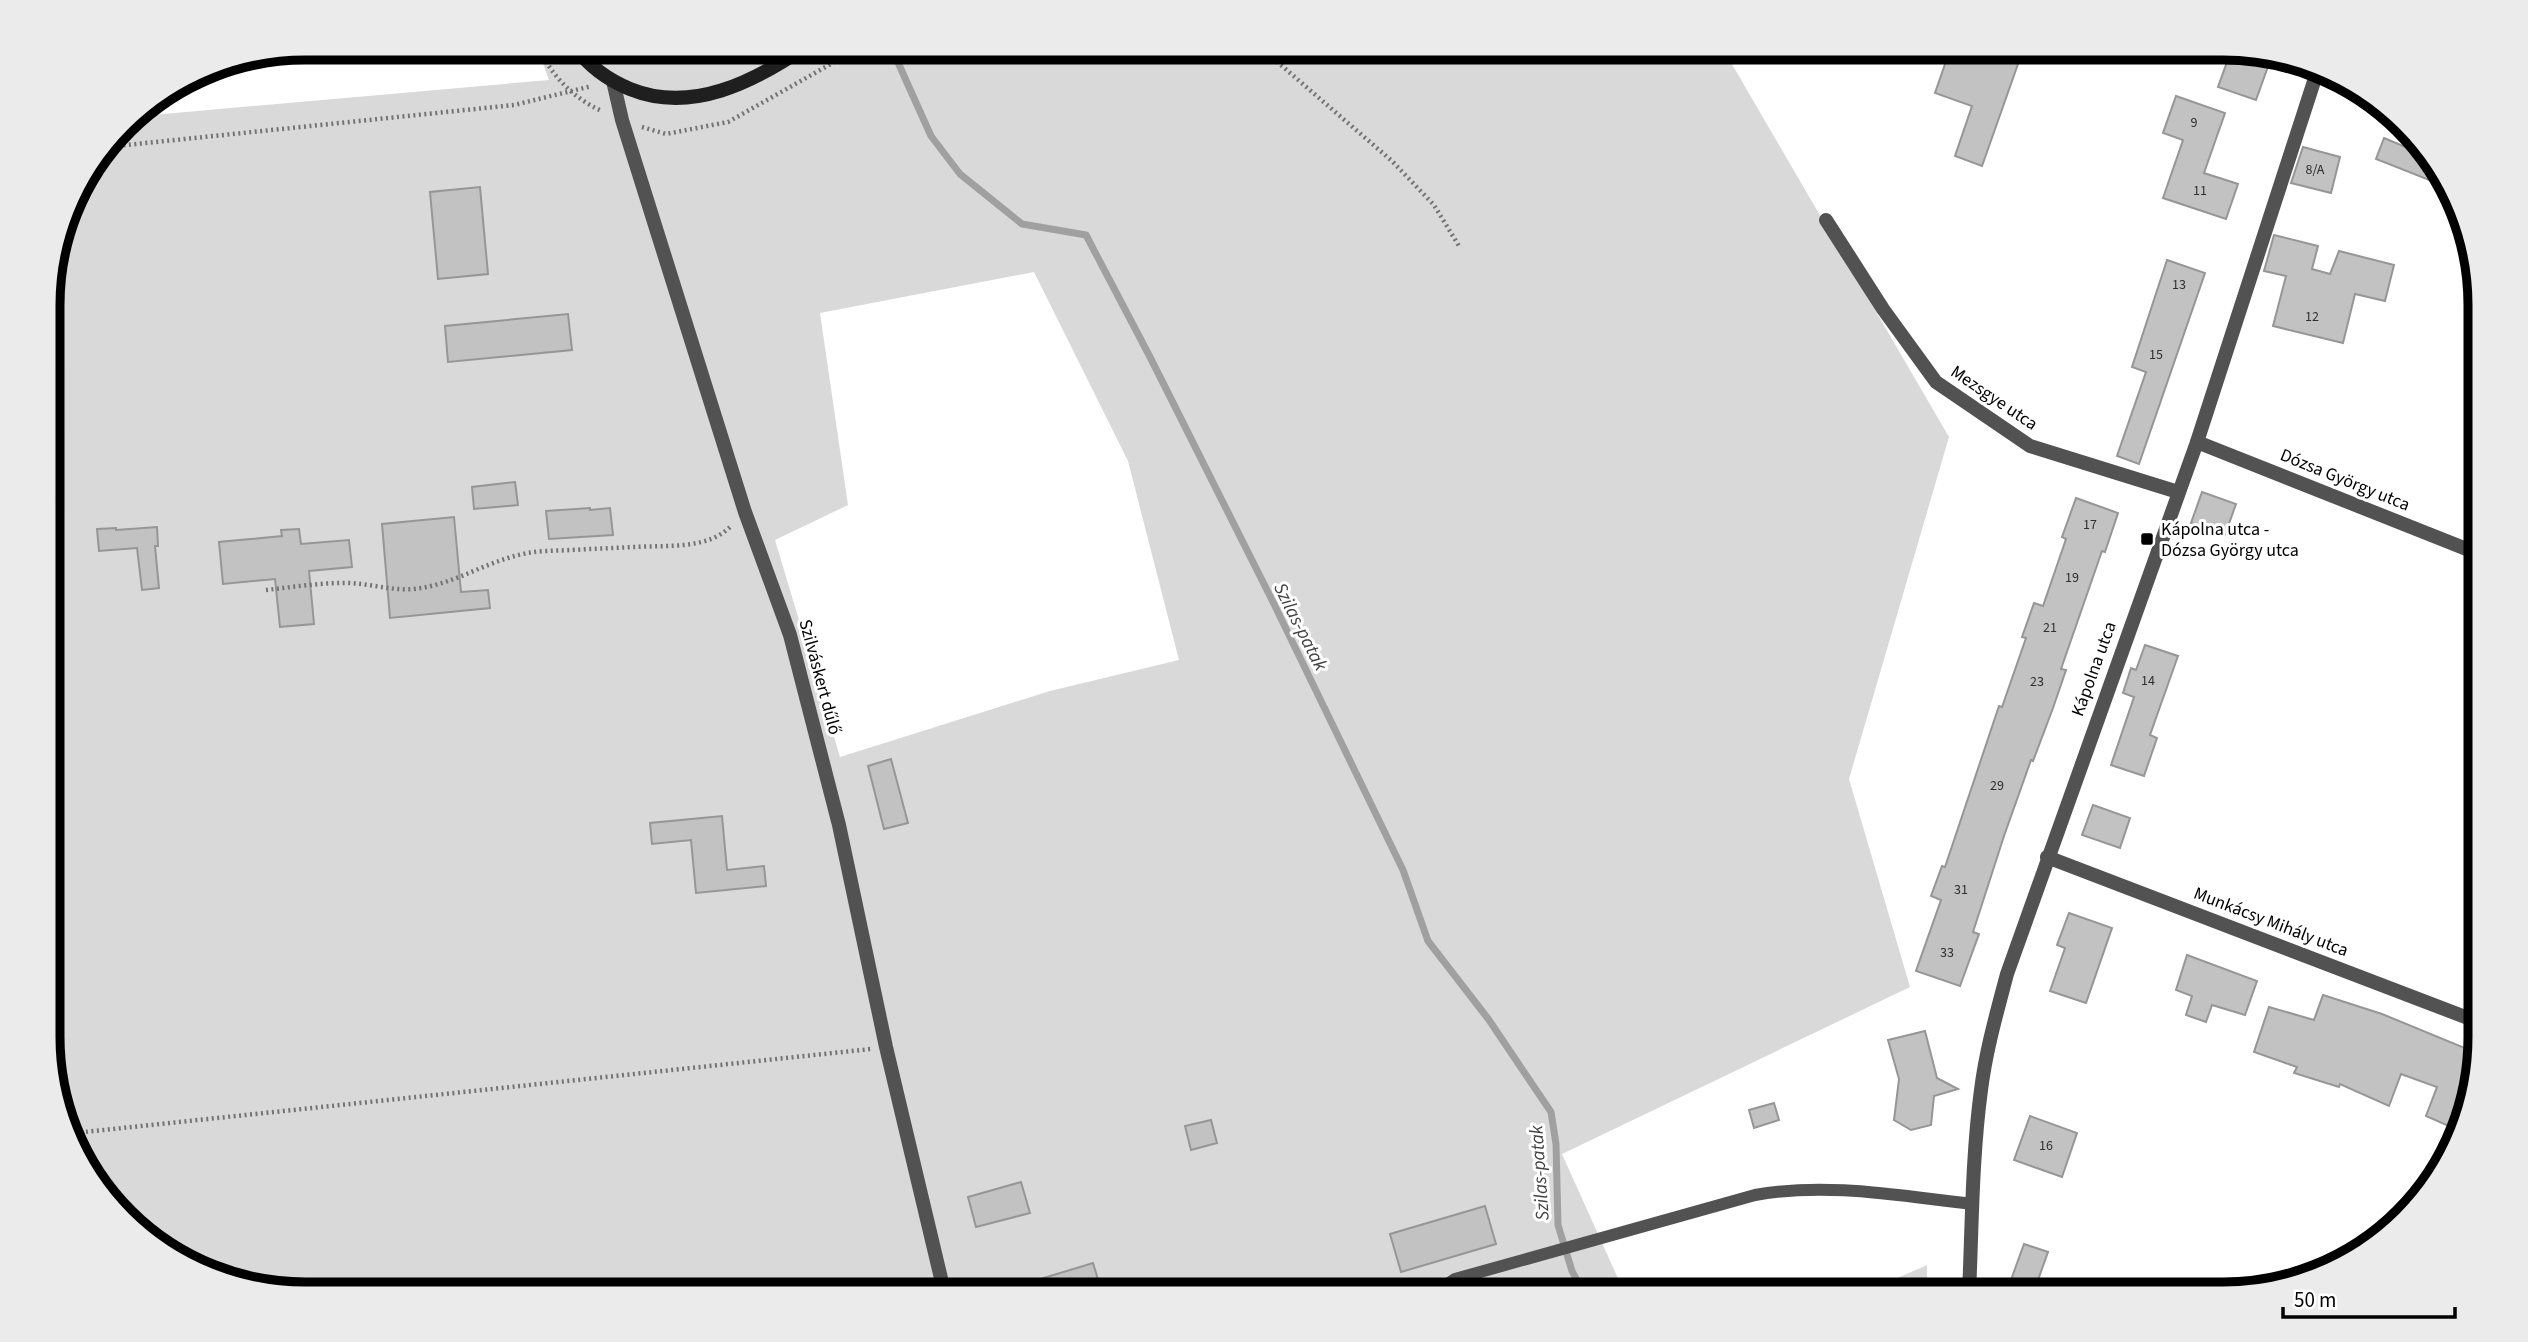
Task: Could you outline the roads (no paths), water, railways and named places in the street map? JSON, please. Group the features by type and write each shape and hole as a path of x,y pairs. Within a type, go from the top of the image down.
{"main road":[{"path":"586,60 613,82 651,97 679,99 710,95 740,85 783,60"}],"street":[{"name":"Kápolna utca","path":"1971,1282 1972,1204 1981,1087 2007,974 2197,442 2315,77"},
{"name":"Szilváskert dűlő","path":"613,82 622,120 745,512 797,660 839,825 886,1047 942,1282"},
{"name":"Mezsgye utca","path":"1826,220 1883,309 1936,382 2030,446 2178,492"},
{"name":"Dózsa György utca","path":"2197,442 2468,550"},
{"name":"Munkácsy Mihály utca","path":"2047,857 2468,1018"}],"lane":[{"path":"1451,1282 1755,1195 1784,1190 1835,1190 1972,1204"}],"waterway":[{"name":"Szilas-patak","path":"897,60 931,136 960,174 1022,224 1086,235 1273,602 1403,870 1428,941 1489,1020 1551,1112 1556,1144 1558,1225 1578,1282"}],"place":[{"name":"Kápolna utca - Dózsa György utca","path":"2147,539"}]}
